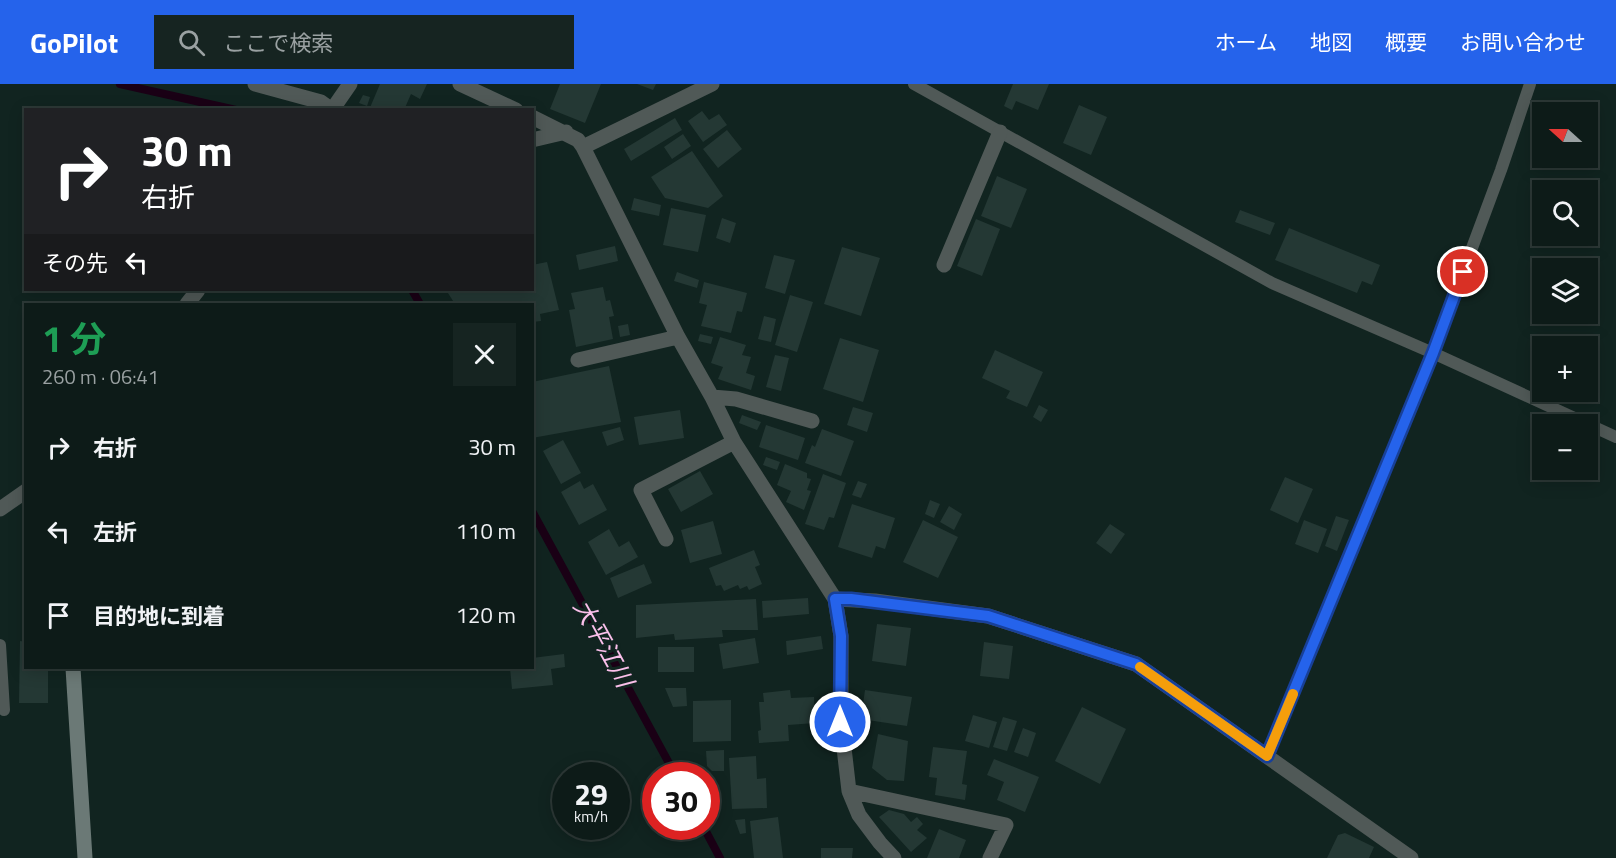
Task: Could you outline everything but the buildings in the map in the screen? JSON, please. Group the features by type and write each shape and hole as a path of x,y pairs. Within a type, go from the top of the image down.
{"street":[{"path":"255,84 321,102 329,108"},
{"path":"333,108 350,84"},
{"path":"460,84 512,108"},
{"path":"583,147 712,84"},
{"path":"534,118 566,132 578,140 583,147 678,337 734,442 835,599 841,636 840,722 849,791 859,815 894,858"},
{"path":"534,140 566,132"},
{"path":"944,265 1000,132"},
{"path":"188,303 197,291"},
{"path":"578,360 678,337"},
{"path":"712,397 735,399 812,421"},
{"path":"666,539 641,489 734,442"},
{"path":"0,509 24,492"},
{"path":"835,599 875,601 988,616 1136,664 1267,756 1393,852 1411,858"},
{"path":"73,669 85,858"},
{"path":"849,791 1006,825 990,858"}],"lane":[{"path":"914,84 1272,283 1433,353 1616,437"},
{"path":"1267,756 1433,353 1501,170 1530,84"},
{"path":"0,645 4,710"}],"waterway":[{"name":"大平江川","path":"120,84 227,108"},
{"name":"大平江川","path":"413,291 419,303"},
{"name":"大平江川","path":"534,515 668,762"},
{"name":"大平江川","path":"710,840 720,858"}],"slow traffic":[{"path":"1140,667 1267,756 1293,694"}],"route":[{"path":"840,722 841,636 835,599 851,599 988,616 1136,664 1267,756 1433,353 1463,272"}]}
